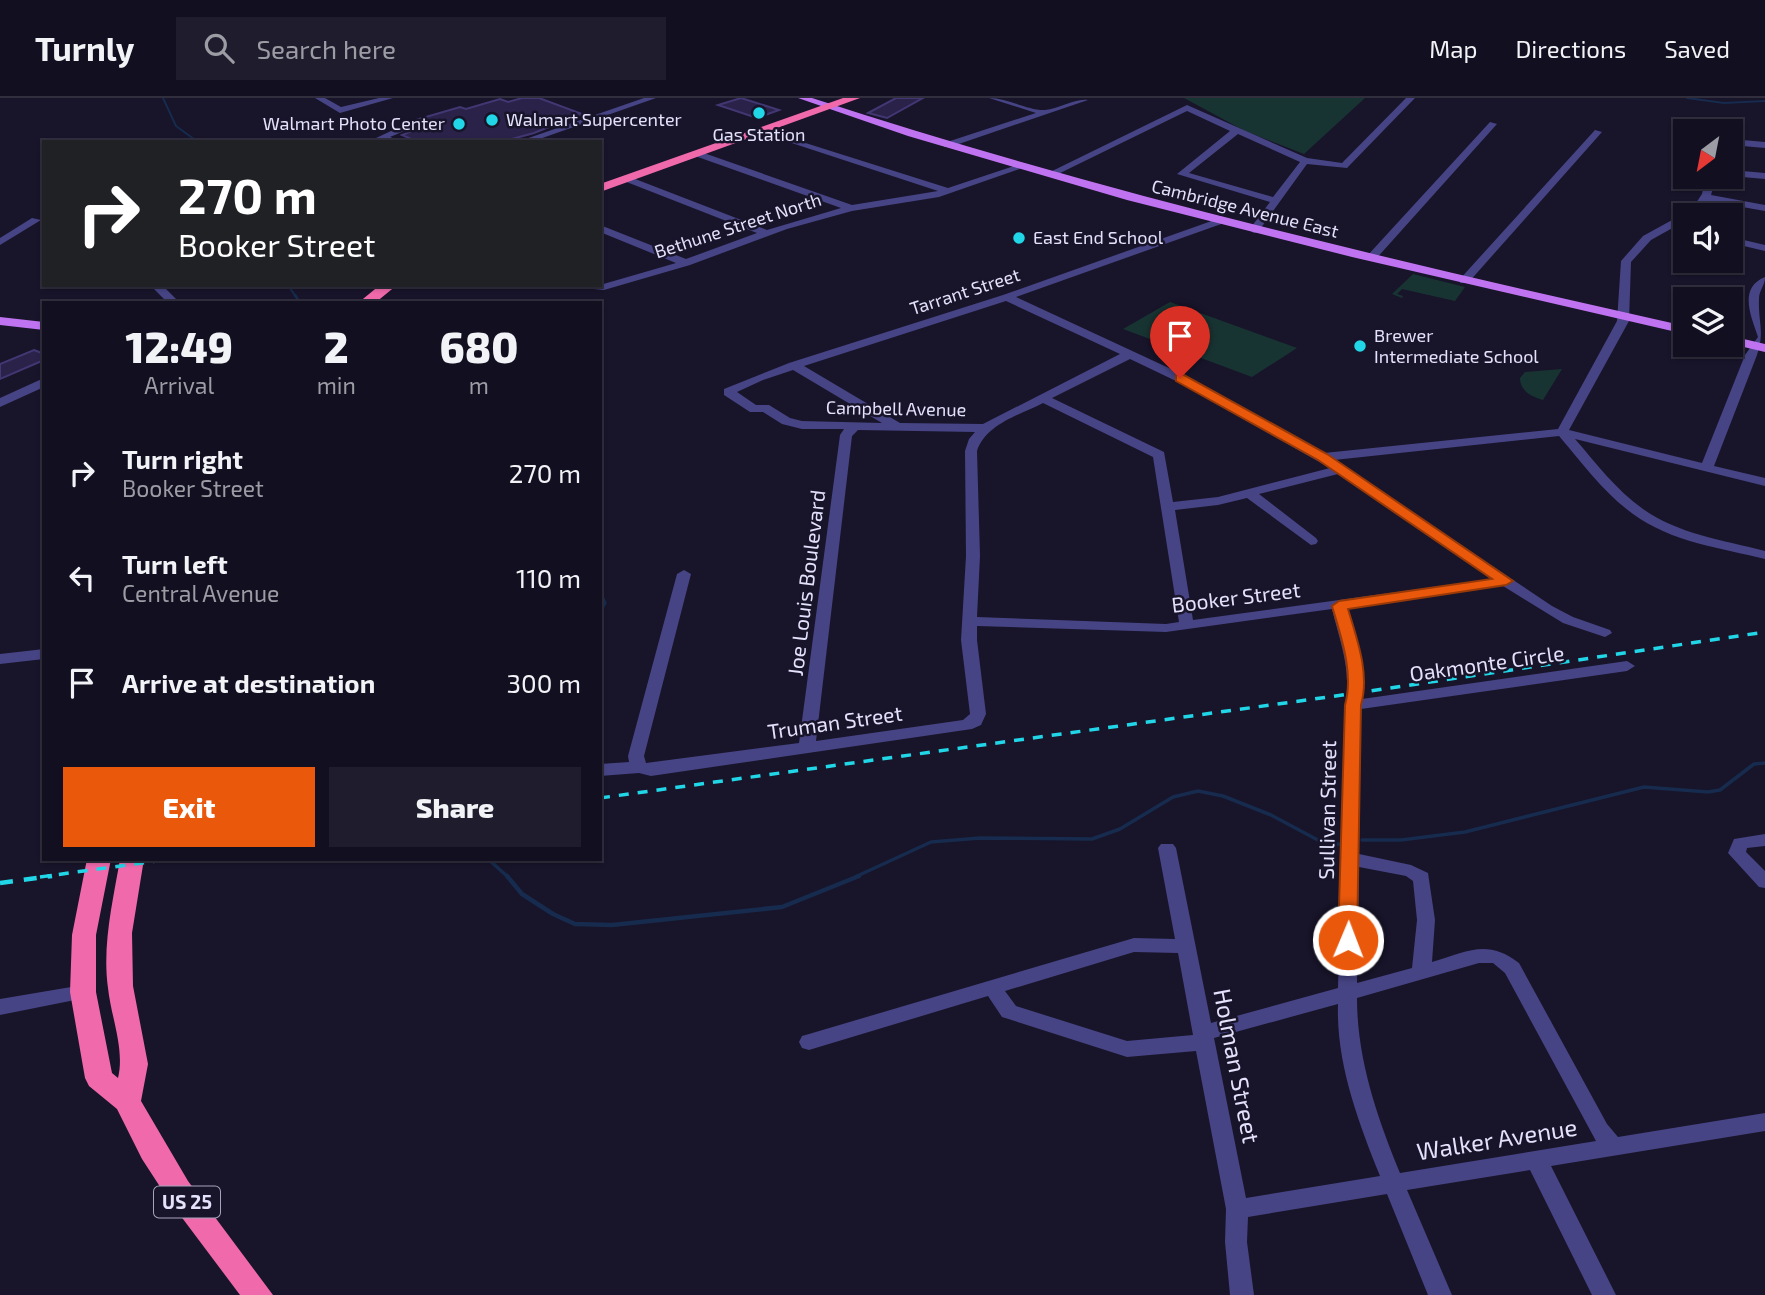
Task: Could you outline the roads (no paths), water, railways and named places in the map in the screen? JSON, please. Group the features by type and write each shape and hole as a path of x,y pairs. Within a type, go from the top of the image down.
{"highway":[{"path":"602,187 629,178 652,165 638,157 661,161 697,155 854,98"},
{"path":"368,301 387,287"},
{"name":"US 25","path":"99,861 84,934 83,992 99,1077 127,1101 152,1150 172,1180 258,1295"},
{"path":"127,1101 135,1064 120,986 120,933 132,861"}],"main road":[{"name":"Cambridge Avenue East","path":"803,98 1049,176 1464,281 1673,327"},
{"path":"0,321 42,326"},
{"path":"1743,343 1761,347"}],"street":[{"path":"319,98 340,110 389,98"},
{"path":"527,140 652,98"},
{"path":"993,98 1045,113"},
{"path":"1049,176 1185,109 1196,110 1305,161 1346,166 1411,98"},
{"path":"947,145 1084,100"},
{"path":"1371,258 1493,124"},
{"path":"390,140 380,138 406,127"},
{"path":"1237,130 1182,174 1276,201"},
{"path":"764,131 950,191"},
{"path":"1464,281 1598,132"},
{"path":"1743,143 1765,145"},
{"path":"697,155 851,208"},
{"path":"1254,230 1305,161"},
{"name":"Bethune Street North","path":"602,283 686,263 764,232 851,208 950,191 1020,167"},
{"path":"1743,174 1765,176"},
{"path":"629,178 764,232"},
{"path":"1701,203 1707,189"},
{"path":"1704,197 1765,208"},
{"path":"0,242 36,220"},
{"name":"Tarrant Street","path":"734,398 728,392 793,365 1007,297 1220,221"},
{"path":"1562,432 1625,317 1626,261 1647,238 1673,225"},
{"path":"602,230 686,263"},
{"path":"1743,243 1765,248"},
{"path":"1707,467 1751,355 1761,347 1764,337 1752,297 1756,286 1765,280"},
{"path":"157,287 173,301"},
{"path":"1007,297 1180,378 1322,457 1559,616 1605,633"},
{"name":"Campbell Avenue","path":"734,398 754,409 765,408 796,424 985,428 1130,354"},
{"path":"793,365 897,426"},
{"path":"0,403 42,383"},
{"path":"1042,398 1158,455 1187,626"},
{"name":"Joe Louis Boulevard","path":"807,747 846,435 854,426"},
{"path":"969,621 973,556 971,451 975,439 985,428"},
{"path":"1562,432 1626,501 1650,520 1680,532 1765,555"},
{"path":"1322,457 1562,432 1765,482"},
{"path":"1168,507 1212,502 1341,469"},
{"path":"1249,493 1311,541"},
{"path":"639,767 636,756 684,574"},
{"name":"Booker Street","path":"969,621 1144,628 1187,626 1506,581"},
{"name":"Sullivan Street","path":"1339,606 1354,663 1357,693 1353,705 1347,993 1353,1068 1440,1295"},
{"name":"Truman Street","path":"602,770 639,767 651,770 966,725 975,721 978,715 969,621"},
{"path":"0,659 42,654"},
{"name":"Oakmonte Circle","path":"1353,705 1627,666"},
{"path":"1765,840 1740,843 1737,853 1765,882"},
{"name":"Holman Street","path":"1167,848 1237,1209 1236,1242 1242,1295"},
{"path":"1350,859 1411,871 1422,878 1426,920 1421,973"},
{"path":"809,1042 1134,945 1185,946"},
{"path":"992,987 1009,1012 1127,1049 1203,1037 1218,1030 1487,955 1509,964 1601,1130 1614,1148"},
{"path":"0,1007 83,992"},
{"name":"Walker Avenue","path":"1237,1209 1765,1122"},
{"path":"1538,1160 1544,1179 1604,1295"}],"waterway":[{"path":"163,98 176,126 195,140"},
{"path":"1687,98 1724,103 1765,101"},
{"path":"289,287 296,297"},
{"path":"295,295 299,301"},
{"path":"602,597 605,603 602,608"},
{"path":"1362,840 1401,840 1465,832 1644,787 1708,792 1720,790 1754,764 1765,763"},
{"path":"855,877 931,842 980,838 1092,839 1120,829 1173,797 1198,791 1223,796 1271,815 1329,846 1339,844"},
{"path":"490,861 507,876"},
{"path":"507,876 522,894 553,914 575,924 612,925 782,907 859,876"}],"railway":[{"path":"602,798 1357,693 1765,632"},
{"path":"40,877 156,861"},
{"path":"0,883 52,876"}],"place":[{"name":"Gas Station","path":"759,113"},
{"name":"Walmart Supercenter","path":"492,120"},
{"name":"Walmart Photo Center","path":"459,124"},
{"name":"East End School","path":"1019,238"},
{"name":"Brewer Intermediate School","path":"1360,346"}]}
